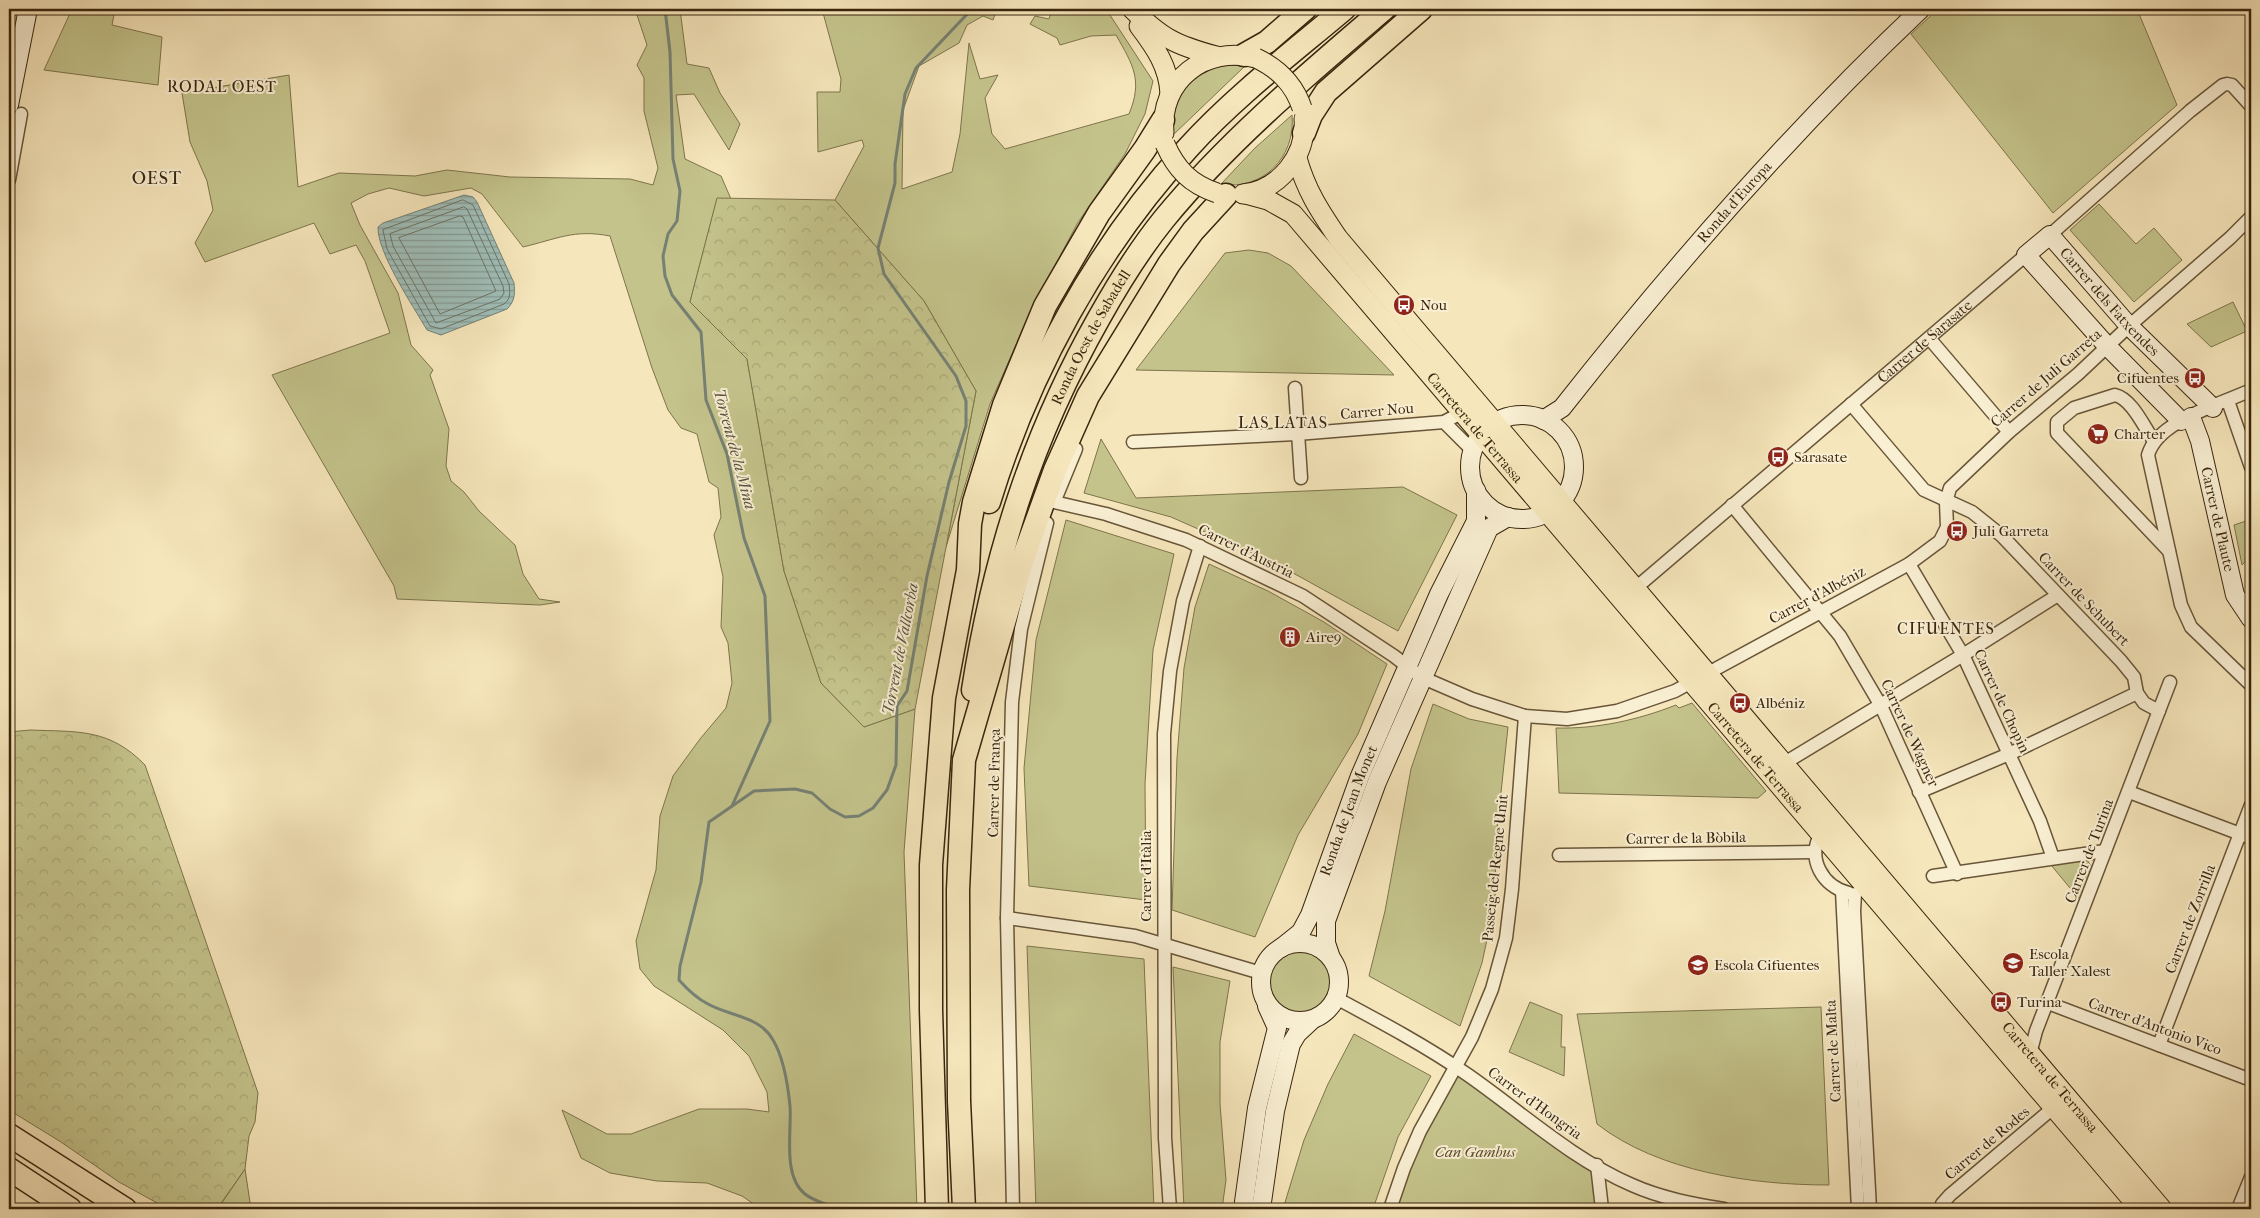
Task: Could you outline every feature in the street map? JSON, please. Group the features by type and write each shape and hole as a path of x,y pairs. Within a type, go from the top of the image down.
{"highway":[{"path":"1250,56 1305,9"},
{"name":"Ronda Oest de Sabadell","path":"968,570 994,487 1020,417 1055,339 1103,256 1143,201 1189,147 1259,81 1344,9"},
{"name":"Ronda Oest de Sabadell","path":"964,760 980,642 995,574 1017,497 1078,354 1125,272 1164,219 1209,168 1278,102 1384,9"},
{"path":"1304,132 1311,115 1326,92 1421,9"},
{"path":"937,1209 931,1019 931,865 944,698 968,570 970,524 974,502 1004,405 1035,328 1059,278 1083,238 1145,149 1162,120"},
{"path":"964,1209 959,1101 958,890 964,760 1013,592 1036,521 1088,396 1169,264 1193,230 1229,194"},
{"path":"9,1127 46,1157"},
{"path":"9,1135 125,1209"},
{"path":"9,1169 70,1209"}],"main road":[{"path":"1127,9 1162,59 1170,80 1170,94 1162,120 1165,144 1177,167 1188,178 1203,188 1229,194 1274,182 1297,158 1304,132 1302,108 1294,89 1287,80 1273,67 1250,56 1216,56 1182,47 1166,39 1132,9"},
{"path":"1170,94 1189,70 1216,56"},
{"name":"Carretera de Terrassa","path":"1297,158 1312,200 1338,238 1487,428 1699,678 1821,834 2140,1209"},
{"name":"Carretera de Terrassa","path":"1229,194 1268,200 1294,214 1461,413"},
{"path":"1461,413 1487,428"},
{"name":"Carretera de Terrassa","path":"1629,594 1662,648 1699,678 1783,764 1840,832 1867,887 2013,1035 2162,1209"}],"street":[{"path":"9,180 15,109 28,9"},
{"name":"Ronda d'Europa","path":"1543,420 1562,408 1652,294 1764,169 1877,50 1921,9"},
{"name":"Carrer de Sarasate","path":"1629,594 2050,235 2190,110 2227,84 2232,86 2251,106"},
{"name":"Carrer de Juli Garreta","path":"1946,502 1950,488 2009,432 2108,347 2128,326 2230,238 2251,217"},
{"name":"Carrer dels Fatxendes","path":"2050,235 2128,326 2220,404"},
{"name":"Carrer dels Fatxendes","path":"2026,255 2108,347 2186,419"},
{"path":"1929,338 2009,432"},
{"name":"Carrer de França","path":"1013,1209 1007,918 1012,702 1021,629 1042,537 1054,502 1095,401 1104,371"},
{"path":"1295,388 1301,478"},
{"path":"2251,390 2171,426 2152,444 2148,455 2181,605 2192,627 2251,685"},
{"path":"2152,444 2128,403 2121,397 2115,396 2074,408 2058,422 2057,433 2169,551"},
{"name":"Carrer de Schubert","path":"1851,404 1924,490 1946,502 1972,512 2002,536 2134,677 2137,693"},
{"path":"2220,404 2251,467"},
{"path":"1560,430 1562,408"},
{"name":"Carrer Nou","path":"1133,442 1297,434 1444,422 1461,413"},
{"path":"1444,422 1487,428 1521,415 1543,420 1560,430 1568,442 1574,463 1570,485 1554,506 1528,518 1508,517 1487,507 1476,490 1470,466 1487,428"},
{"name":"Carrer de Plaute","path":"2186,419 2200,441 2235,595 2251,619"},
{"name":"Ronda de Jean Monet","path":"1281,948 1301,932 1310,915 1360,776 1439,594 1476,521 1476,490"},
{"name":"Carrer d'Austria","path":"1054,502 1106,514 1200,546 1303,596 1407,666"},
{"name":"Carrer d'Albéniz","path":"1421,677 1472,699 1526,716 1567,718 1617,711 1674,691 1909,564 1940,541 1947,527 1946,502"},
{"name":"Carrer de Wagner","path":"1732,505 1840,636 1882,706 1957,874"},
{"name":"Ronda de Jean Monet","path":"1331,958 1325,937 1326,921 1376,782 1421,677 1489,528 1508,517"},
{"name":"Carrer d'Itàlia","path":"1170,1209 1165,1138 1163,943 1164,734 1170,671 1183,601 1200,546"},
{"name":"Carrer de Chopin","path":"1909,564 1964,655 2040,822 2053,858"},
{"path":"1783,764 1882,706 2058,595"},
{"path":"1407,666 1421,677"},
{"name":"Carrer de Turina","path":"2030,1054 2036,1031 2048,1004 2170,682"},
{"path":"1920,792 2009,754 2137,693 2144,703 2159,711"},
{"name":"Passeig del Regne Unit","path":"1390,1209 1404,1168 1420,1131 1472,1037 1492,989 1506,938 1512,889 1526,716"},
{"path":"2129,792 2246,836"},
{"name":"Carrer de Zorrilla","path":"2159,1045 2246,836 2251,805"},
{"path":"1840,832 1821,834 1813,852 1815,863 1828,882 1842,891 1867,887"},
{"path":"1933,876 2105,851"},
{"name":"Carrer de la Bòbila","path":"1558,855 1813,852"},
{"name":"Carrer de Malta","path":"1867,887 1854,911 1870,1209"},
{"name":"Carrer de Malta","path":"1842,891 1858,1209"},
{"path":"1007,918 1097,930 1163,943 1261,973"},
{"path":"1242,1209 1257,1108 1277,1028 1262,994 1261,973 1267,960 1281,948 1293,943 1307,943 1320,949 1331,958 1337,968 1340,981 1336,998 1323,1015 1311,1021 1297,1034 1291,1044 1275,1112 1261,1209"},
{"name":"Carrer d'Hongria","path":"1336,998 1427,1048 1578,1154 1632,1185 1681,1202 1724,1209"},
{"path":"1266,1004 1275,1014 1291,1021 1311,1021"},
{"name":"Carrer d'Antonio Vico","path":"2048,1004 2251,1080"},
{"path":"2013,1035 2036,1031"},
{"name":"Carrer de Rodes","path":"1942,1206 2053,1108"},
{"path":"1597,1165 1602,1209"},
{"path":"2238,1209 2251,1177"}],"green space":[{"path":"72,9 115,9 112,25 162,37 158,85 44,70"},
{"path":"635,9 680,9 687,64 709,68 720,93 740,124 729,150 694,94 676,95 685,159 721,176 731,199 717,199 690,302 747,359 784,571 821,683 864,727 915,709 904,852 917,1209 761,1209 742,1196 707,1183 657,1181 610,1173 581,1158 562,1110 607,1134 631,1134 699,1109 747,1109 769,1112 767,1092 749,1056 723,1030 654,986 640,969 636,941 656,870 660,816 673,776 726,708 732,683 728,643 721,627 723,577 714,535 721,517 718,488 709,482 697,434 681,428 668,410 652,368 610,236 576,234 523,247 482,194 471,188 424,196 389,188 368,194 351,203 360,225 398,293 411,345 433,370 430,375 449,429 446,466 451,481 515,545 523,574 539,599 560,602 540,605 397,599 394,586 272,375 390,333 365,261 356,245 330,254 314,223 205,262 195,243 213,210 207,181 190,142 182,93 289,75 298,187 339,173 415,176 447,170 510,177 630,179 653,185 658,168 644,111 644,78 637,65 647,45"},
{"path":"822,9 997,9 993,20 983,16 967,25 959,43 919,66 903,110 902,189 952,172 960,134 969,43 980,79 998,75 985,98 992,134 1005,149 1129,114 1133,102 1136,82 1134,73 1116,35 1091,36 1060,45 1057,38 1030,24 1035,16 1049,19 1052,9 1106,9 1153,81 1145,114 1125,154 1077,224 1030,313 990,404 946,547 976,391 924,301 835,200 864,146 862,140 818,152 817,92 840,92 841,79"},
{"path":"1938,9 2137,9 2177,105 2053,213 1911,34"},
{"path":"1229,65 1245,66 1173,135 1175,110 1186,88 1204,73"},
{"path":"1292,115 1292,130 1288,144 1274,168 1250,182 1236,185 1221,184 1255,148"},
{"path":"717,198 835,200 924,301 976,391 915,709 864,727 821,683 784,571 747,359 690,302"},
{"path":"2099,204 2136,244 2154,228 2182,260 2134,302 2070,230"},
{"path":"1249,250 1268,253 1291,266 1394,375 1136,370 1225,253"},
{"path":"2233,302 2247,331 2211,347 2187,324"},
{"path":"1101,439 1136,498 1403,487 1457,515 1398,631 1275,563 1171,517 1084,493"},
{"path":"1066,520 1174,554 1153,650 1145,784 1146,900 1029,886 1024,768 1036,640"},
{"path":"2246,521 2251,531 2251,556 2242,565 2234,525"},
{"path":"1209,564 1268,591 1324,622 1387,664 1358,734 1298,835 1255,937 1172,910 1177,758 1184,668 1195,607"},
{"path":"1692,703 1766,791 1758,798 1559,793 1556,728 1602,725 1647,715 1676,705 1679,708"},
{"path":"1433,704 1469,719 1508,727 1496,839 1495,902 1482,963 1460,1026 1369,976 1385,911 1411,769"},
{"path":"30,730 92,734 119,744 145,765 258,1093 255,1122 249,1136 245,1169 217,1209 168,1209 119,1182 61,1142 9,1110 9,732"},
{"path":"2087,860 2092,867 2080,900 2051,865"},
{"path":"1027,946 1144,959 1154,1209 1036,1209"},
{"path":"1300,947 1313,950 1325,957 1332,969 1335,982 1332,995 1325,1007 1313,1014 1300,1017 1287,1014 1275,1007 1268,995 1265,982 1268,969 1275,957 1287,950"},
{"path":"1173,967 1230,981 1220,1042 1220,1104 1226,1180 1222,1209 1184,1209"},
{"path":"1530,1002 1562,1015 1561,1047 1565,1047 1564,1076 1509,1052"},
{"path":"1821,1007 1829,1185 1769,1182 1708,1172 1649,1154 1597,1124 1577,1014"},
{"path":"1354,1034 1431,1076 1398,1137 1373,1209 1283,1209 1304,1140 1328,1084"},
{"name":"Can Gambus","path":"1455,1066 1597,1165 1602,1209 1390,1209"},
{"path":"245,1169 251,1209 217,1209 219,1207"}],"water":[{"path":"464,195 473,197 477,202 514,283 514,297 507,309 441,335 427,330 405,293 383,250 378,227 383,223"}],"waterway":[{"name":"Torrent de la Mina","path":"665,9 670,52 673,159 680,191 677,221 668,234 663,256 665,276 672,295 701,332 706,400 727,454 744,538 765,596 770,721 732,806"},
{"name":"Torrent de Vallcorba","path":"839,1209 817,1201 805,1194 793,1176 790,1152 788,1090 783,1064 773,1040 767,1032 752,1021 716,1008 696,996 679,980 680,966 701,882 709,822 754,791 795,789 812,793 830,809 845,817 859,816 873,808 887,790 896,765 897,706 907,691 927,576 949,482 966,426 966,401 956,376 884,274 878,248 895,183 895,164 905,94 916,68 972,9"}],"place":[{"name":"Nou","path":"1404,305"},
{"name":"Cifuentes","path":"2195,378"},
{"name":"Charter","path":"2098,434"},
{"name":"Sarasate","path":"1778,457"},
{"name":"Juli Garreta","path":"1957,531"},
{"name":"Aire9","path":"1290,637"},
{"name":"Albéniz","path":"1740,703"},
{"name":"Escola Taller Xalest","path":"2013,963"},
{"name":"Escola Cifuentes","path":"1698,965"},
{"name":"Turina","path":"2001,1002"}],"district":[{"name":"RODAL OEST","path":"222,86"},
{"name":"OEST","path":"157,178"},
{"name":"LAS LATAS","path":"1283,422"},
{"name":"CIFUENTES","path":"1946,628"}]}
